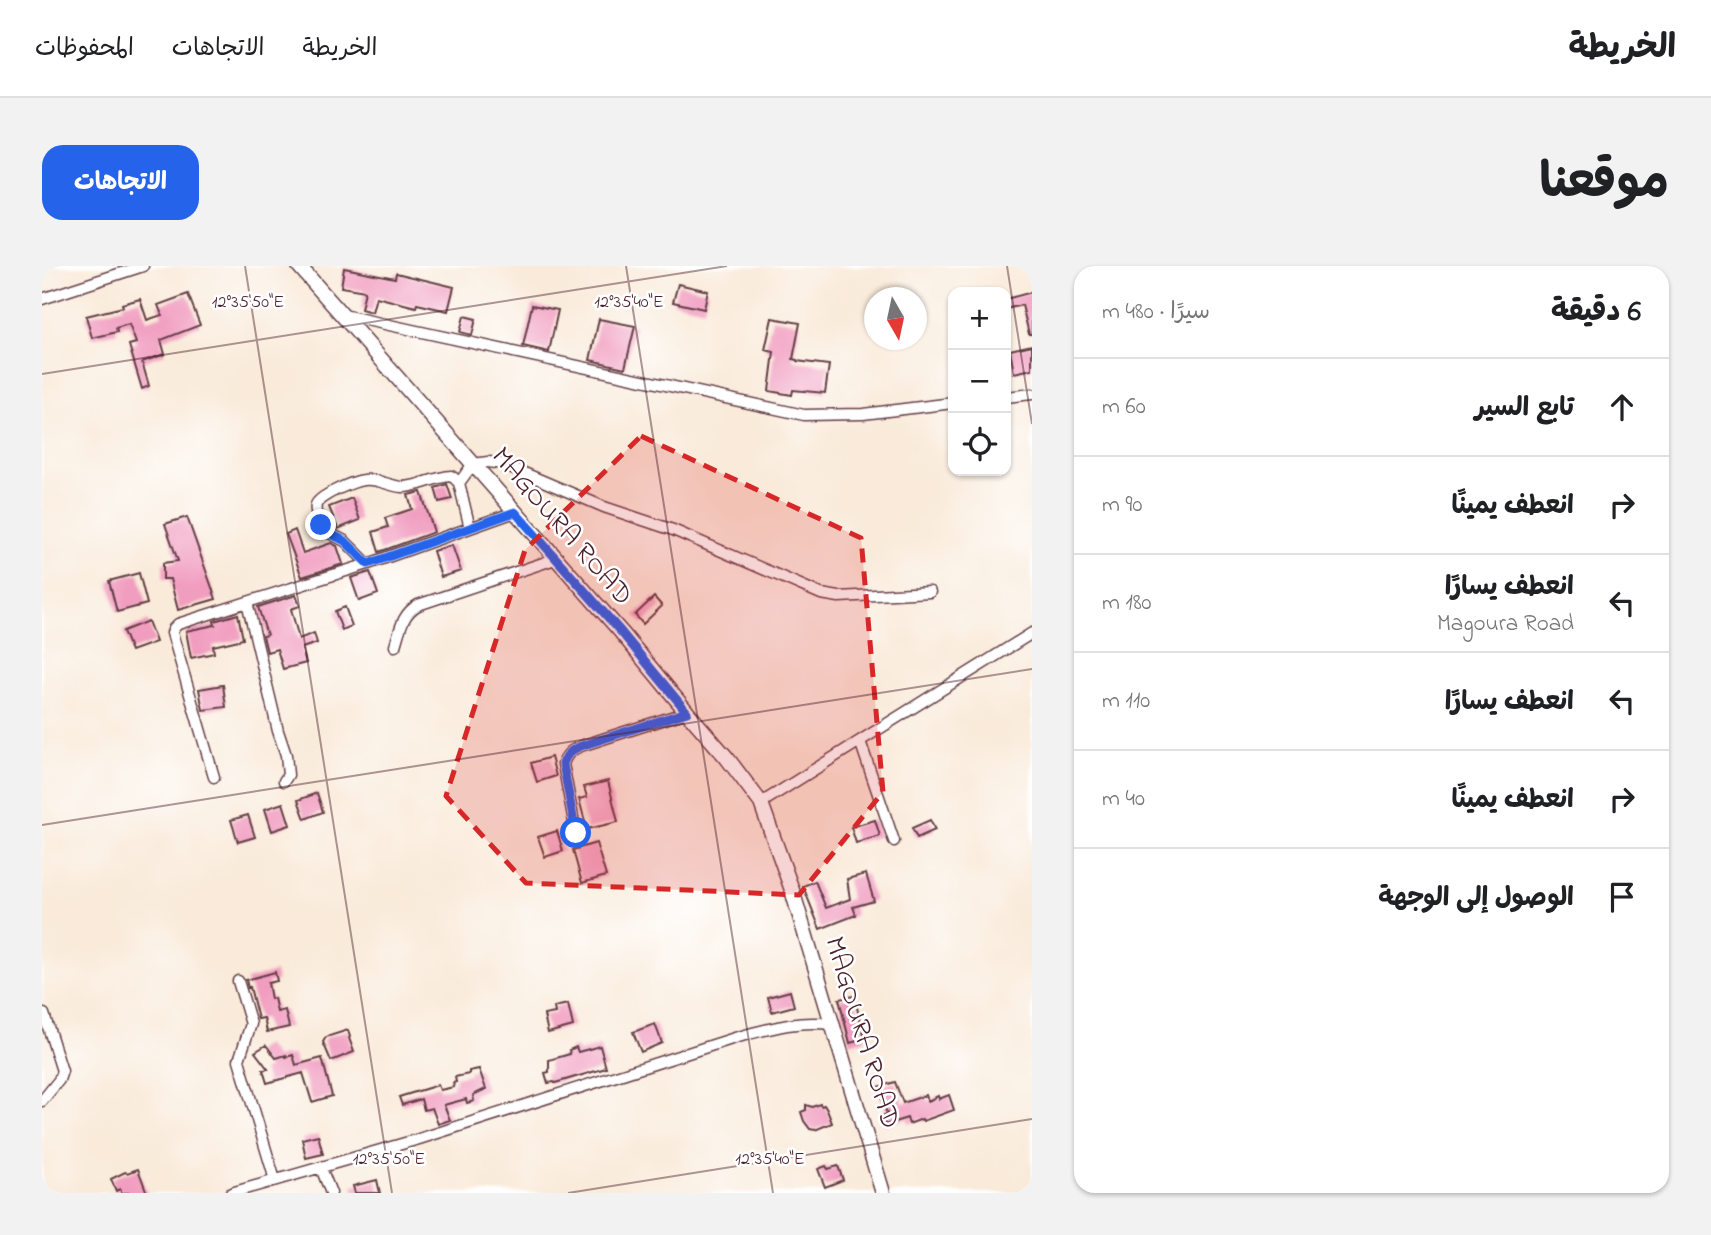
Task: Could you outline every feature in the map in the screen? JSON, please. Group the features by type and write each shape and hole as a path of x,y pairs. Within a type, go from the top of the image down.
{"street":[{"path":"42,299 144,266"},
{"name":"MAGOURA ROAD","path":"299,266 621,632 727,758 761,803 792,890 883,1193"},
{"path":"343,315 804,415 863,414 948,404"},
{"path":"1011,396 1032,394"},
{"path":"459,484 473,464 503,464 604,507 673,530 821,594 839,597 930,592"},
{"path":"368,564 345,541 325,531 316,509 320,499 347,485 372,480 403,487 454,478 459,484 470,528"},
{"path":"214,777 172,633 178,624 368,564 515,512"},
{"path":"395,646 409,610 555,559"},
{"path":"247,602 286,755 288,775 284,782"},
{"path":"761,803 1032,633"},
{"path":"576,833 563,764 567,754 584,745 687,712"},
{"path":"860,741 894,841"},
{"path":"239,981 251,1024 239,1060 275,1180"},
{"path":"42,1101 59,1080 62,1071 44,1014"},
{"path":"230,1193 432,1135 738,1037 791,1023 832,1024"},
{"path":"321,1168 331,1193"}],"highlighted area":[{"path":"641,436 861,538 883,792 799,895 526,883 446,796 525,550"}],"building":[{"path":"344,268 395,278 396,273 454,287 448,311 417,304 416,307 376,297 372,312 361,309 365,291 341,287"},
{"path":"678,284 708,291 704,309 673,302"},
{"path":"1032,292 1032,334 1029,334 1022,305 1011,308 1011,298"},
{"path":"188,294 200,325 161,340 165,354 142,362 149,386 142,389 129,345 136,343 129,324 116,328 117,332 92,338 86,316 123,307 122,304 140,299 147,320 162,315 158,305"},
{"path":"532,305 558,310 549,352 523,346"},
{"path":"464,316 476,319 472,335 460,332"},
{"path":"772,318 800,323 793,359 829,365 825,393 793,390 792,395 769,391 774,352 765,350"},
{"path":"599,319 635,326 625,368 590,360"},
{"path":"1032,345 1032,369 1014,373 1011,350"},
{"path":"447,484 452,499 439,502 435,488"},
{"path":"421,492 434,532 379,552 373,532 388,527 385,518 412,509 408,495"},
{"path":"352,498 360,520 338,529 329,507"},
{"path":"187,517 216,599 178,610 170,579 163,579 163,563 178,561 165,524"},
{"path":"295,530 303,553 331,543 337,546 343,564 302,577 286,534"},
{"path":"452,545 461,571 441,577 433,551"},
{"path":"370,572 378,594 359,601 351,578"},
{"path":"139,573 147,604 117,612 109,581"},
{"path":"296,595 300,606 291,609 299,639 314,633 317,643 302,648 306,663 283,669 277,649 267,652 263,636 267,635 258,607"},
{"path":"654,597 662,606 643,624 635,615"},
{"path":"345,607 352,626 342,630 335,611"},
{"path":"238,614 243,639 213,646 214,653 191,658 186,631 215,625 214,621"},
{"path":"148,621 156,642 131,651 123,631"},
{"path":"223,685 226,707 203,710 199,689"},
{"path":"551,757 556,776 537,782 531,763"},
{"path":"608,781 618,822 587,829 579,799 587,797 584,787"},
{"path":"317,793 323,812 305,819 298,800"},
{"path":"283,803 290,825 272,831 265,809"},
{"path":"248,815 255,837 238,842 231,820"},
{"path":"875,820 880,836 856,843 851,827"},
{"path":"930,820 935,830 917,838 912,828"},
{"path":"557,831 563,851 545,857 538,837"},
{"path":"596,843 606,876 582,883 573,850"},
{"path":"866,874 874,901 853,907 856,915 820,929 803,886 815,881 826,908 850,899 847,879"},
{"path":"275,972 277,981 268,983 271,999 274,998 277,1012 285,1010 289,1027 267,1032 264,1018 258,1019 246,980"},
{"path":"790,991 794,1006 772,1012 768,997"},
{"path":"854,996 865,1039 850,1043 839,999"},
{"path":"568,1004 573,1026 548,1033 544,1015 555,1013 554,1007"},
{"path":"655,1024 662,1043 641,1052 633,1032"},
{"path":"348,1030 354,1052 331,1061 323,1042 326,1037"},
{"path":"266,1045 276,1058 293,1055 296,1065 322,1058 332,1096 312,1102 303,1073 267,1083 263,1070 268,1069 255,1052"},
{"path":"600,1046 606,1068 548,1083 545,1073 549,1072 549,1060 570,1054 569,1050 576,1047 578,1052"},
{"path":"479,1069 486,1089 473,1095 474,1101 467,1103 466,1099 444,1105 450,1120 438,1124 432,1108 424,1110 421,1099 402,1105 399,1097 438,1085 440,1090 454,1087 455,1077"},
{"path":"895,1082 903,1103 926,1095 928,1101 949,1095 954,1110 923,1121 922,1119 909,1124 907,1118 885,1125 882,1116 887,1114 878,1087"},
{"path":"806,1105 812,1107 824,1105 832,1123 815,1130 810,1129 801,1112 806,1110"},
{"path":"318,1135 323,1154 306,1158 302,1139"},
{"path":"826,1166 828,1169 838,1166 843,1180 825,1187 818,1169"},
{"path":"138,1169 147,1193 122,1193 120,1189 116,1191 111,1179"},
{"path":"377,1180 380,1193 355,1193 353,1186"}],"route":[{"path":"321,525 331,535 345,541 368,564 515,512 621,632 687,712 584,745 567,754 563,764 576,833"}]}
